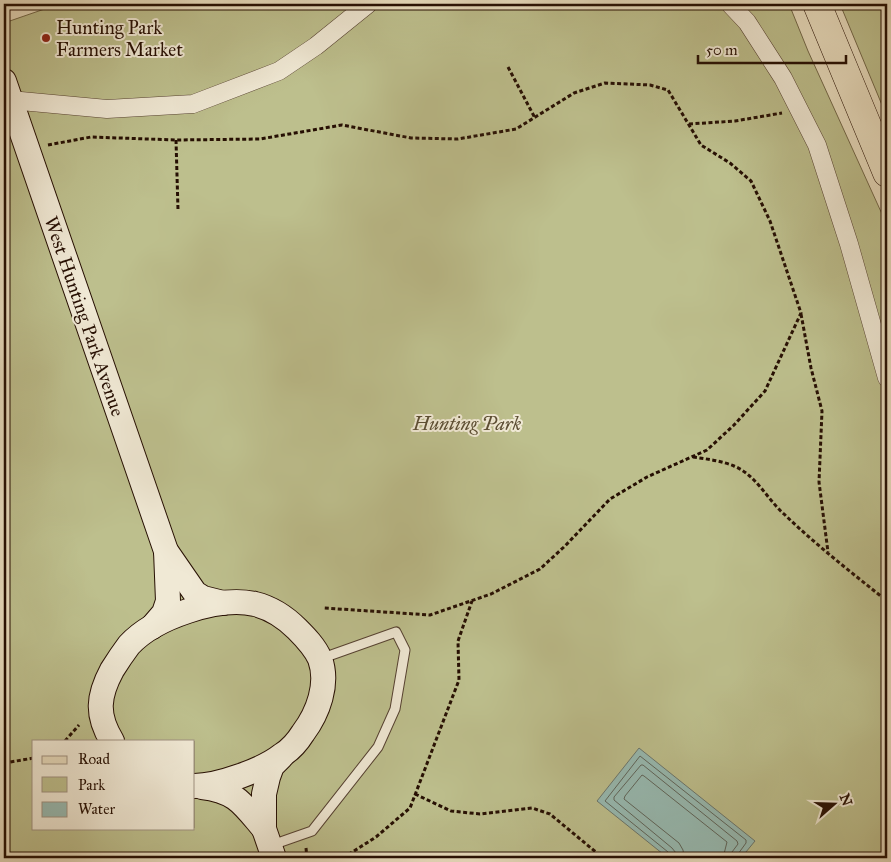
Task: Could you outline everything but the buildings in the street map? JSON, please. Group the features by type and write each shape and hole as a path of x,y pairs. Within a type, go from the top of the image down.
{"main road":[{"path":"817,4 887,173"},
{"name":"West Hunting Park Avenue","path":"6,95 166,551 194,593 203,598 223,603"},
{"name":"West Hunting Park Avenue","path":"150,629 164,612 168,601 166,551"},
{"name":"West Hunting Park Avenue","path":"112,740 101,717 100,698 108,679 130,644 168,618 191,610 233,602 254,604 273,610 292,624 309,641 320,659 323,677 321,697 313,720 300,738 272,766 268,777 264,794 269,845"},
{"name":"West Hunting Park Avenue","path":"196,786 240,775 282,756"},
{"name":"West Hunting Park Avenue","path":"196,786 227,792 241,802 269,845"}],"street":[{"path":"6,95 107,109 193,104 279,71 316,46 368,4"},
{"path":"730,4 747,22 782,78 817,145 849,244 887,378"}],"lane":[{"path":"269,845 312,831 378,747 395,709 405,650 396,632 320,659"}],"path":[{"path":"508,67 535,118"},
{"path":"43,145 91,137 176,140 260,139 342,125 411,138 458,139 516,129 574,92 605,83 650,85 668,90 701,145 730,163 751,181 770,221 801,313 811,368 822,411 819,482 828,553"},
{"path":"689,124 735,121 782,113"},
{"path":"176,140 178,210"},
{"path":"324,608 430,615 491,594 540,569 610,499 646,477 707,450 765,391 801,313"},
{"path":"691,457 714,460 735,466 747,474 782,513 887,601"},
{"path":"342,858 376,837 410,808 459,680 458,641 472,600"},
{"path":"66,740 79,725"},
{"path":"4,763 32,758"},
{"path":"415,794 451,811 480,814 532,808 550,814 603,858"},
{"path":"306,847 307,858"}],"green space":[{"name":"Hunting Park","path":"59,4 789,4 808,51 887,225 887,858 4,858 4,23"},
{"path":"840,4 887,4 887,117"}],"water":[{"path":"639,748 755,841 741,858 668,858 597,801"}],"place":[{"name":"Hunting Park Farmers Market","path":"46,38"}]}
